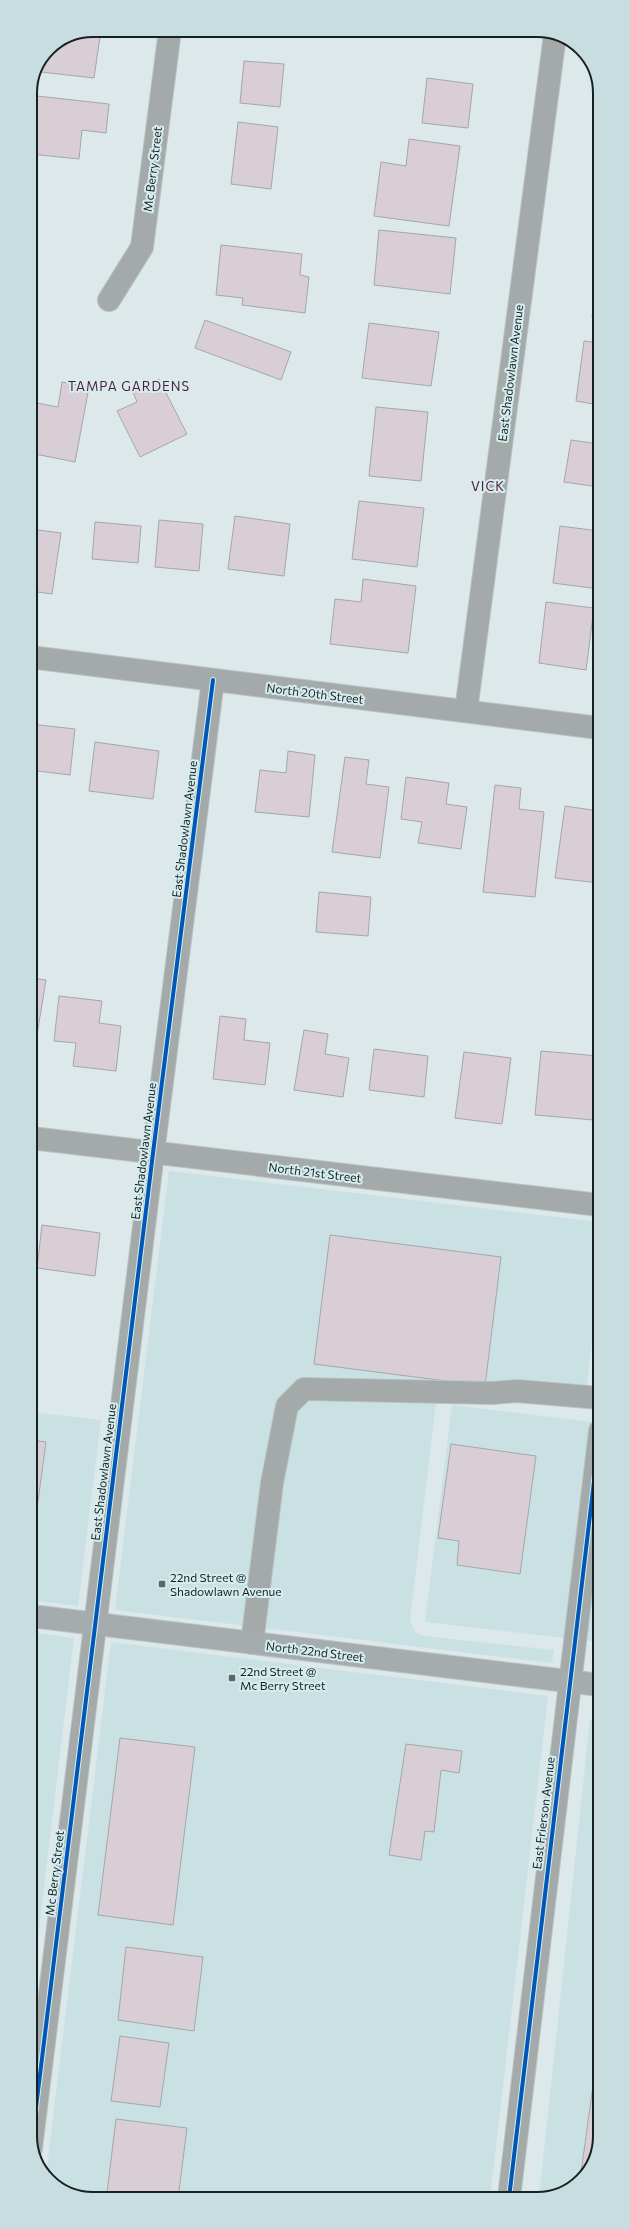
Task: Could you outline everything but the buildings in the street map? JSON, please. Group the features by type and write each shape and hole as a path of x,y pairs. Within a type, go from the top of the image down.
{"main road":[{"name":"North 22nd Street","path":"37,1617 593,1685"}],"street":[{"name":"Mc Berry Street","path":"109,300 142,247 169,37"},
{"name":"East Shadowlawn Avenue","path":"466,711 554,40"},
{"name":"North 20th Street","path":"37,658 593,727"},
{"name":"East Shadowlawn Avenue","path":"95,1624 152,1153 213,680"},
{"name":"North 21st Street","path":"37,1139 593,1204"},
{"path":"252,1643 272,1483 287,1406 304,1389 493,1393 517,1391 593,1397"},
{"name":"East Frierson Avenue","path":"509,2192 568,1682 593,1486"},
{"name":"Mc Berry Street","path":"37,2099 95,1624"}],"shaded area":[{"path":"169,1171 593,1221 593,1334 584,1407 440,1396 436,1403 410,1620 415,1632 424,1636 554,1650 552,1663 115,1610"},
{"path":"452,1405 593,1422 593,1641 425,1622"},
{"path":"37,1413 101,1420 78,1606 37,1601"},
{"path":"37,1633 74,1638 37,1945"},
{"path":"111,1642 548,1696 491,2192 89,2192 65,2185 47,2168"},
{"path":"590,1719 593,1720 592,2147 586,2164 571,2181 555,2189 540,2192"}],"cycle path":[{"path":"37,2099 153,1153 213,680"},
{"path":"510,2192 593,1490"}],"place":[{"name":"22nd Street @ Shadowlawn Avenue","path":"162,1584"},
{"name":"22nd Street @ Mc Berry Street","path":"232,1678"}],"district":[{"name":"TAMPA GARDENS","path":"129,386"},
{"name":"VICK","path":"488,486"}]}
